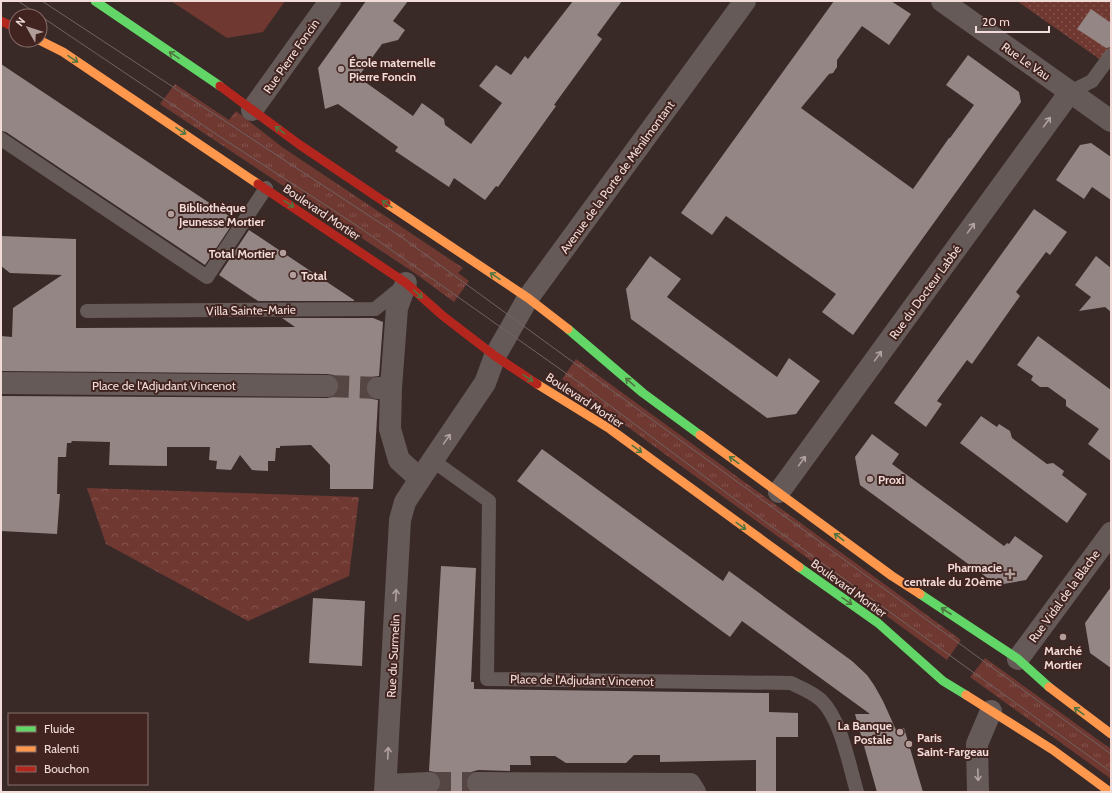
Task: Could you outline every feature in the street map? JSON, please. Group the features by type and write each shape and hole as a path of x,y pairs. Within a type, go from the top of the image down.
{"main road":[{"path":"95,1 219,85 300,145 528,298 578,337 643,393 892,576 1018,659 1054,692 1111,734"},
{"name":"Boulevard Mortier","path":"48,44 63,52 406,283 443,316 495,356 550,393 610,429 878,623 943,680 1053,750 1110,792"}],"street":[{"name":"Rue Pierre Foncin","path":"252,110 330,1"},
{"name":"Avenue de la Porte de Ménilmontant","path":"495,356 528,298 745,1"},
{"name":"Rue Le Vau","path":"942,1 1111,121"},
{"name":"Rue du Docteur Labbé","path":"779,492 1070,92"},
{"path":"406,283 397,308 385,388 390,429 399,460 420,479 485,383 495,356"},
{"name":"Place de l'Adjudant Vincenot","path":"1,384 327,386"},
{"name":"Rue du Surmelin","path":"386,788 400,520 405,502 420,479"},
{"name":"Rue Vidal de la Blache","path":"1018,659 1111,533"},
{"path":"978,792 976,744 991,711"},
{"path":"386,788 429,783"},
{"path":"478,783 690,784 696,792"}],"lane":[{"path":"1070,92 1092,81 1111,55"},
{"path":"1,139 207,277 266,188"},
{"name":"Villa Sainte-Marie","path":"87,311 375,309 406,283"},
{"name":"Place de l'Adjudant Vincenot","path":"432,460 489,501 487,679 791,683 808,691 821,701 838,725 857,792"}],"green space":[{"path":"171,1 285,1 263,32 227,38"},
{"path":"1017,1 1111,1 1111,67 1105,63"},
{"path":"175,84 229,120 236,111 282,147 463,268 458,273 469,281 454,302 416,274 160,104"},
{"path":"576,359 961,640 947,660 562,379"},
{"path":"87,488 359,497 349,576 248,621 106,544"},
{"path":"985,658 1111,749 1111,779 970,677"}],"building":[{"path":"366,1 408,1 393,21 405,30 398,40 382,44 358,77 413,116 422,103 444,119 445,125 471,144 502,103 479,86 496,65 511,75 525,56 528,59 573,1 622,1 597,35 602,39 554,105 556,106 498,187 496,186 485,200 454,178 449,187 395,151 398,147 338,104 325,109 318,68"},
{"path":"834,1 891,1 911,14 889,45 862,26 837,60 837,67 833,73 829,74 801,108 913,189 974,105 946,85 968,55 1019,92 1021,102 853,335 822,312 836,294 726,216 712,235 681,213"},
{"path":"1091,9 1111,23 1111,47 1106,48 1077,29"},
{"path":"1,64 235,220 205,265 6,132 1,131"},
{"path":"1091,143 1111,157 1111,200 1092,187 1084,199 1056,180 1080,145"},
{"path":"1034,209 1067,232 1050,255 1046,252 1016,292 1020,296 972,364 967,360 937,401 942,404 926,427 894,403"},
{"path":"249,230 354,301 258,301 219,275"},
{"path":"1,236 76,239 76,328 295,327 282,318 373,318 383,322 379,376 371,377 367,382 366,388 367,395 372,399 378,400 373,489 330,489 330,465 311,445 280,446 280,448 276,448 275,461 268,461 268,471 252,470 240,455 231,470 216,469 217,461 209,460 210,447 167,447 167,466 109,465 110,442 72,441 71,443 67,443 66,457 58,457 57,494 60,494 57,534 1,531 1,396 327,398 333,397 338,393 339,386 338,380 334,375 327,374 1,371 1,336 12,337 13,308 62,275 10,273 1,266"},
{"path":"650,256 681,279 667,297 777,377 789,358 820,381 796,414 767,418 631,319 626,289"},
{"path":"1096,256 1111,268 1111,312 1105,307 1079,311 1091,297 1075,285"},
{"path":"1038,336 1111,390 1111,461 1088,444 1099,429 1066,406 1066,400 1048,387 1040,387 1031,380 1033,376 1017,365"},
{"path":"981,416 997,427 999,424 1010,431 1012,438 1047,464 1053,463 1064,471 1062,475 1087,494 1067,523 960,443"},
{"path":"872,434 899,454 892,464 1004,546 1007,543 1009,544 1015,536 1043,556 1026,580 997,585 860,485 855,457"},
{"path":"542,449 723,581 729,571 852,661 867,675 874,685 896,730 904,728 923,792 877,792 855,714 870,714 742,621 730,637 517,481"},
{"path":"441,566 476,568 471,682 474,682 474,689 769,693 769,712 798,713 798,737 776,737 776,792 756,792 756,760 660,762 660,755 634,755 626,763 566,763 555,756 530,756 531,765 510,765 510,771 478,770 471,772 467,776 466,783 467,789 470,792 437,792 441,783 440,777 435,772 429,771"},
{"path":"1111,587 1111,668 1090,653 1085,623"},
{"path":"313,598 365,601 362,666 309,663"}],"tunnel":[{"path":"327,386 378,388"},
{"path":"429,783 478,783"}],"tram line":[{"path":"18,1 225,140 356,225 577,381 760,518 1111,772"},
{"path":"42,1 400,236 1111,754"}],"traffic: fast":[{"path":"95,1 220,86"},
{"path":"568,329 643,393 700,435"},
{"path":"799,567 878,623 943,681 966,695"},
{"path":"920,594 1018,659 1049,687"}],"traffic: slow":[{"path":"48,44 63,52 258,184"},
{"path":"386,203 528,298 568,329"},
{"path":"537,384 610,429 799,567"},
{"path":"700,435 892,576 920,594"},
{"path":"1049,687 1111,734"},
{"path":"966,695 1053,750 1110,792"}],"traffic: jam":[{"path":"1,21 8,24"},
{"path":"220,86 300,145 386,203"},
{"path":"258,184 406,283 443,316 495,356 537,384"}],"place":[{"name":"École maternelle Pierre Foncin","path":"341,69"},
{"name":"Bibliothèque Jeunesse Mortier","path":"171,214"},
{"name":"Total Mortier","path":"283,253"},
{"name":"Total","path":"293,275"},
{"name":"Proxi","path":"870,479"},
{"name":"Pharmacie centrale du 20ème","path":"1010,574"},
{"name":"Marché Mortier","path":"1063,637"},
{"name":"La Banque Postale","path":"900,732"},
{"name":"Paris Saint-Fargeau","path":"909,744"}]}
